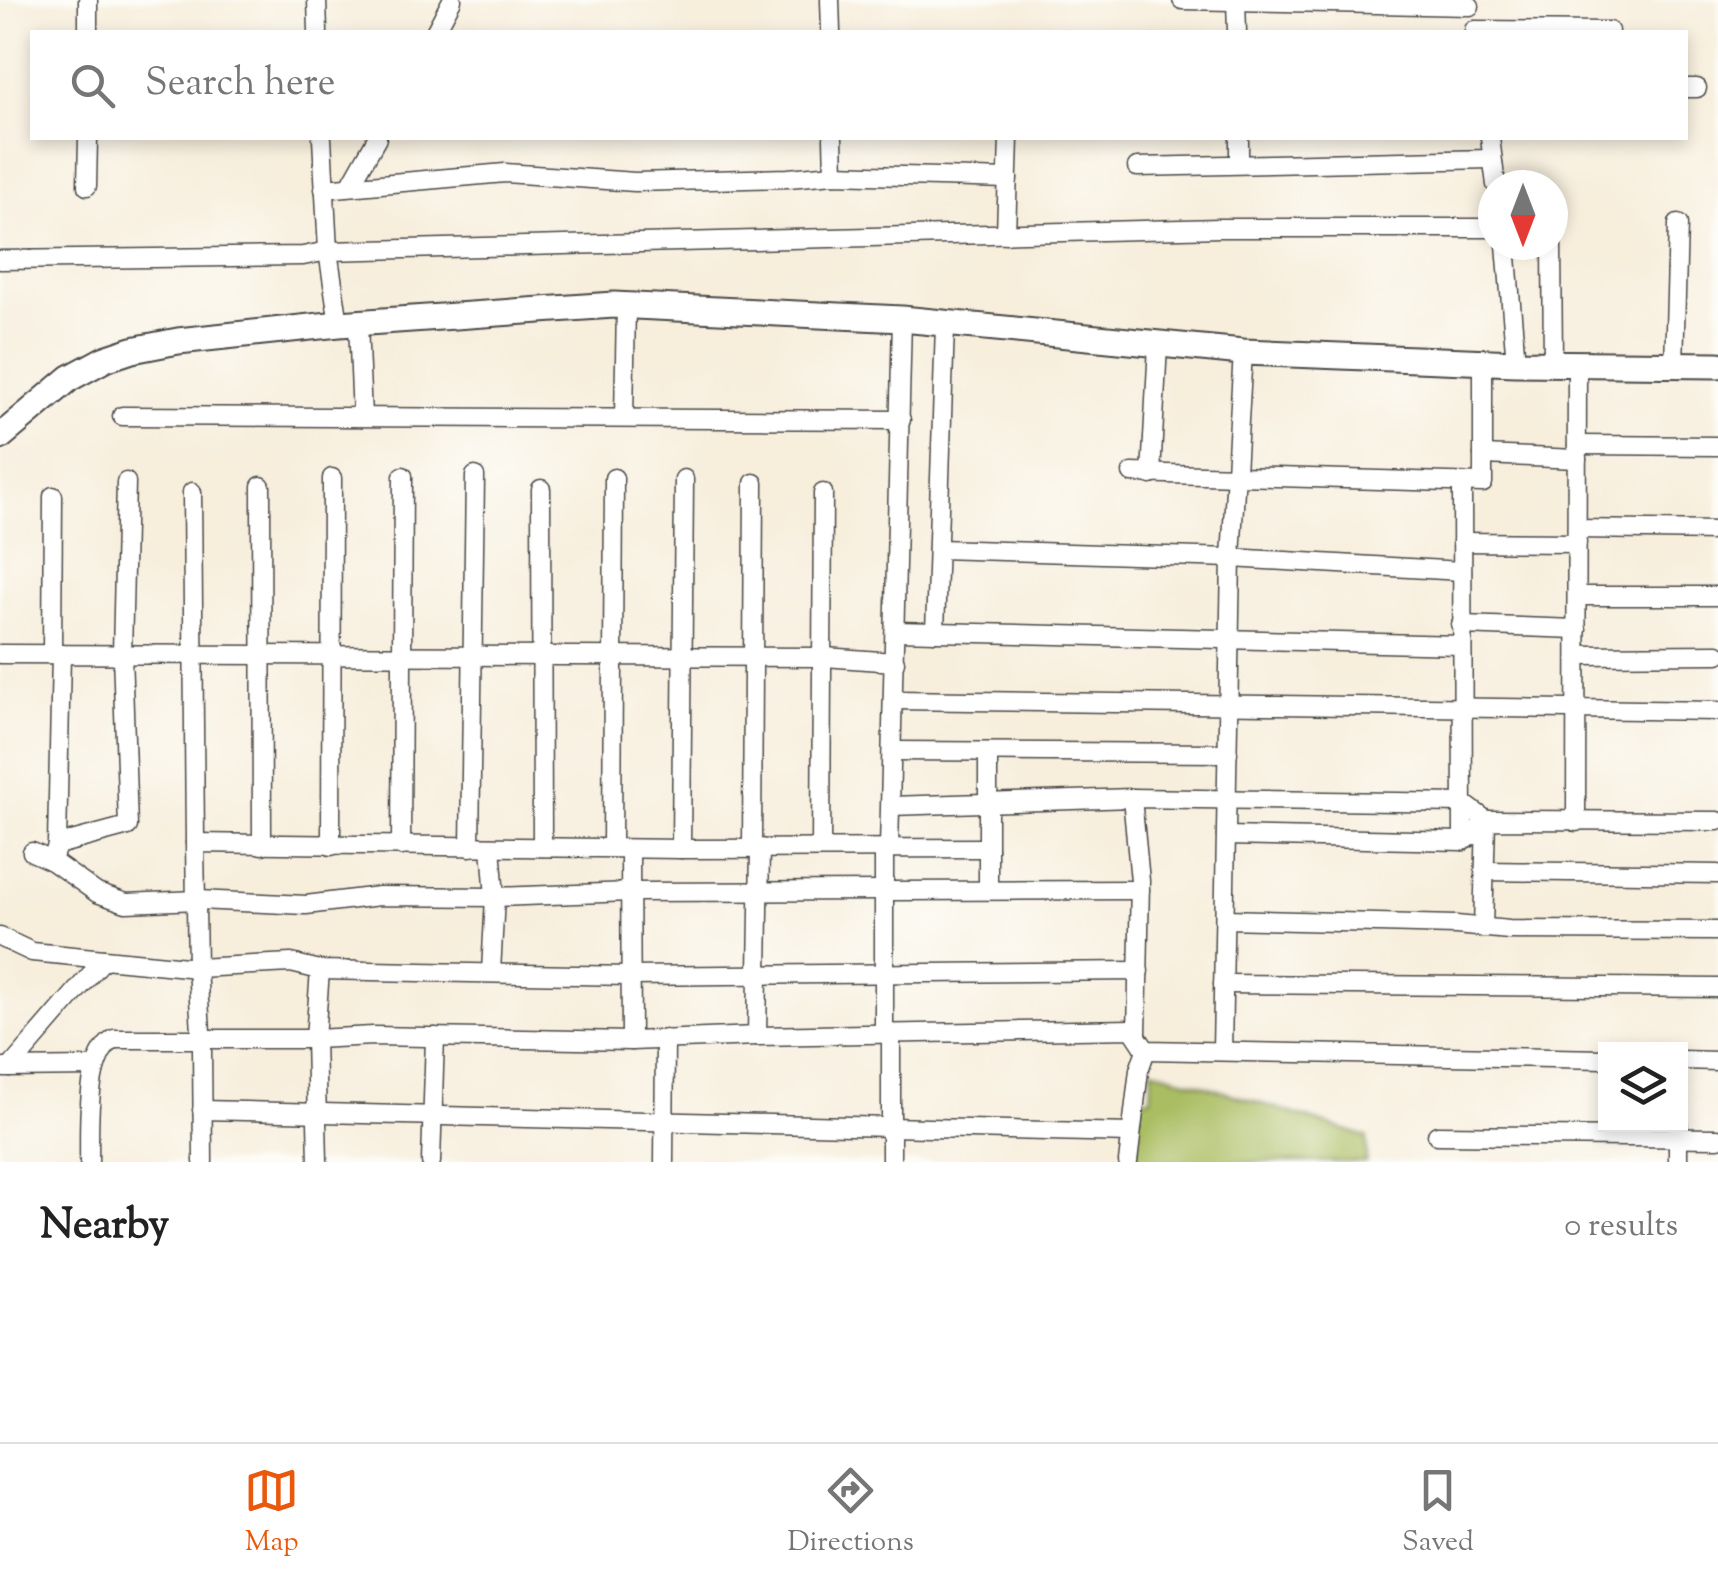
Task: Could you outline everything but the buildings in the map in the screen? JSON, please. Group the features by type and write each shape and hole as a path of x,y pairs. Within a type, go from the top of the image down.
{"main road":[{"path":"0,436 70,378 104,359 178,341 349,323 626,305 902,319 1243,352 1516,363 1718,365"}],"street":[{"path":"88,0 88,30"},
{"path":"317,0 318,30"},
{"path":"436,30 452,0"},
{"path":"830,0 831,30"},
{"path":"1182,0 1470,3 1474,30"},
{"path":"1236,1 1237,30"},
{"path":"87,186 88,140"},
{"path":"322,140 328,251 349,323 362,417"},
{"path":"350,186 376,140"},
{"path":"833,140 834,174"},
{"path":"1006,234 1009,140"},
{"path":"1239,140 1240,164"},
{"path":"1490,140 1493,170"},
{"path":"1137,166 1490,159"},
{"path":"324,189 505,173 636,182 834,174 1008,179"},
{"path":"1674,364 1678,224"},
{"path":"0,260 302,256 328,251 1220,228 1478,228"},
{"path":"1507,260 1516,363"},
{"path":"1554,260 1577,452 1576,822"},
{"path":"624,418 626,305"},
{"path":"891,1162 882,972 883,891 893,751 902,319"},
{"path":"935,632 945,325"},
{"path":"1158,345 1142,474 1484,484 1484,362"},
{"path":"1222,1051 1231,558 1243,352"},
{"path":"122,416 900,420"},
{"path":"1484,455 1718,446"},
{"path":"401,846 402,476"},
{"path":"470,847 475,476"},
{"path":"331,846 332,478"},
{"path":"614,478 612,657 621,848 630,892 631,1041"},
{"path":"681,849 684,478"},
{"path":"32,852 54,853 128,826 122,654 126,482"},
{"path":"754,483 757,1036"},
{"path":"1462,483 1463,840"},
{"path":"261,486 262,846"},
{"path":"542,489 542,847"},
{"path":"192,492 202,1162"},
{"path":"821,848 823,493"},
{"path":"53,496 54,853 97,894 126,903 198,900 306,905 379,896 1140,890"},
{"path":"1462,542 1718,531"},
{"path":"938,549 1231,558 1462,571"},
{"path":"1578,596 1718,596"},
{"path":"1461,625 1577,628"},
{"path":"896,631 1461,645"},
{"path":"0,654 754,657 895,662"},
{"path":"1576,655 1718,654"},
{"path":"894,700 1718,711"},
{"path":"893,751 1228,752"},
{"path":"988,752 988,890"},
{"path":"891,806 1132,798 1463,803 1486,820 1718,822"},
{"path":"1128,1162 1141,1042 1140,890 1132,798"},
{"path":"1226,836 1463,840 1486,820"},
{"path":"1483,928 1486,820"},
{"path":"195,843 988,848"},
{"path":"491,847 495,897 492,972"},
{"path":"1484,872 1718,874"},
{"path":"1225,920 1718,931"},
{"path":"0,937 32,952 197,968 292,963 320,970 630,976 1139,971"},
{"path":"5,1068 104,959"},
{"path":"318,1162 314,1039 320,970"},
{"path":"1224,984 1718,988"},
{"path":"89,1162 94,1067 104,1046 114,1039 373,1036 631,1041 1132,1029 1141,1042 1222,1051 1598,1059"},
{"path":"431,1162 435,1037"},
{"path":"664,1162 665,1039"},
{"path":"1688,1060 1718,1061"},
{"path":"5,1068 94,1067"},
{"path":"202,1110 1131,1134"},
{"path":"1438,1135 1618,1132"},
{"path":"1678,1132 1678,1162"},
{"path":"1684,1132 1718,1138"}],"green space":[{"path":"1152,1069 1367,1137 1366,1162 1135,1162 1140,1099 1151,1098"}]}
